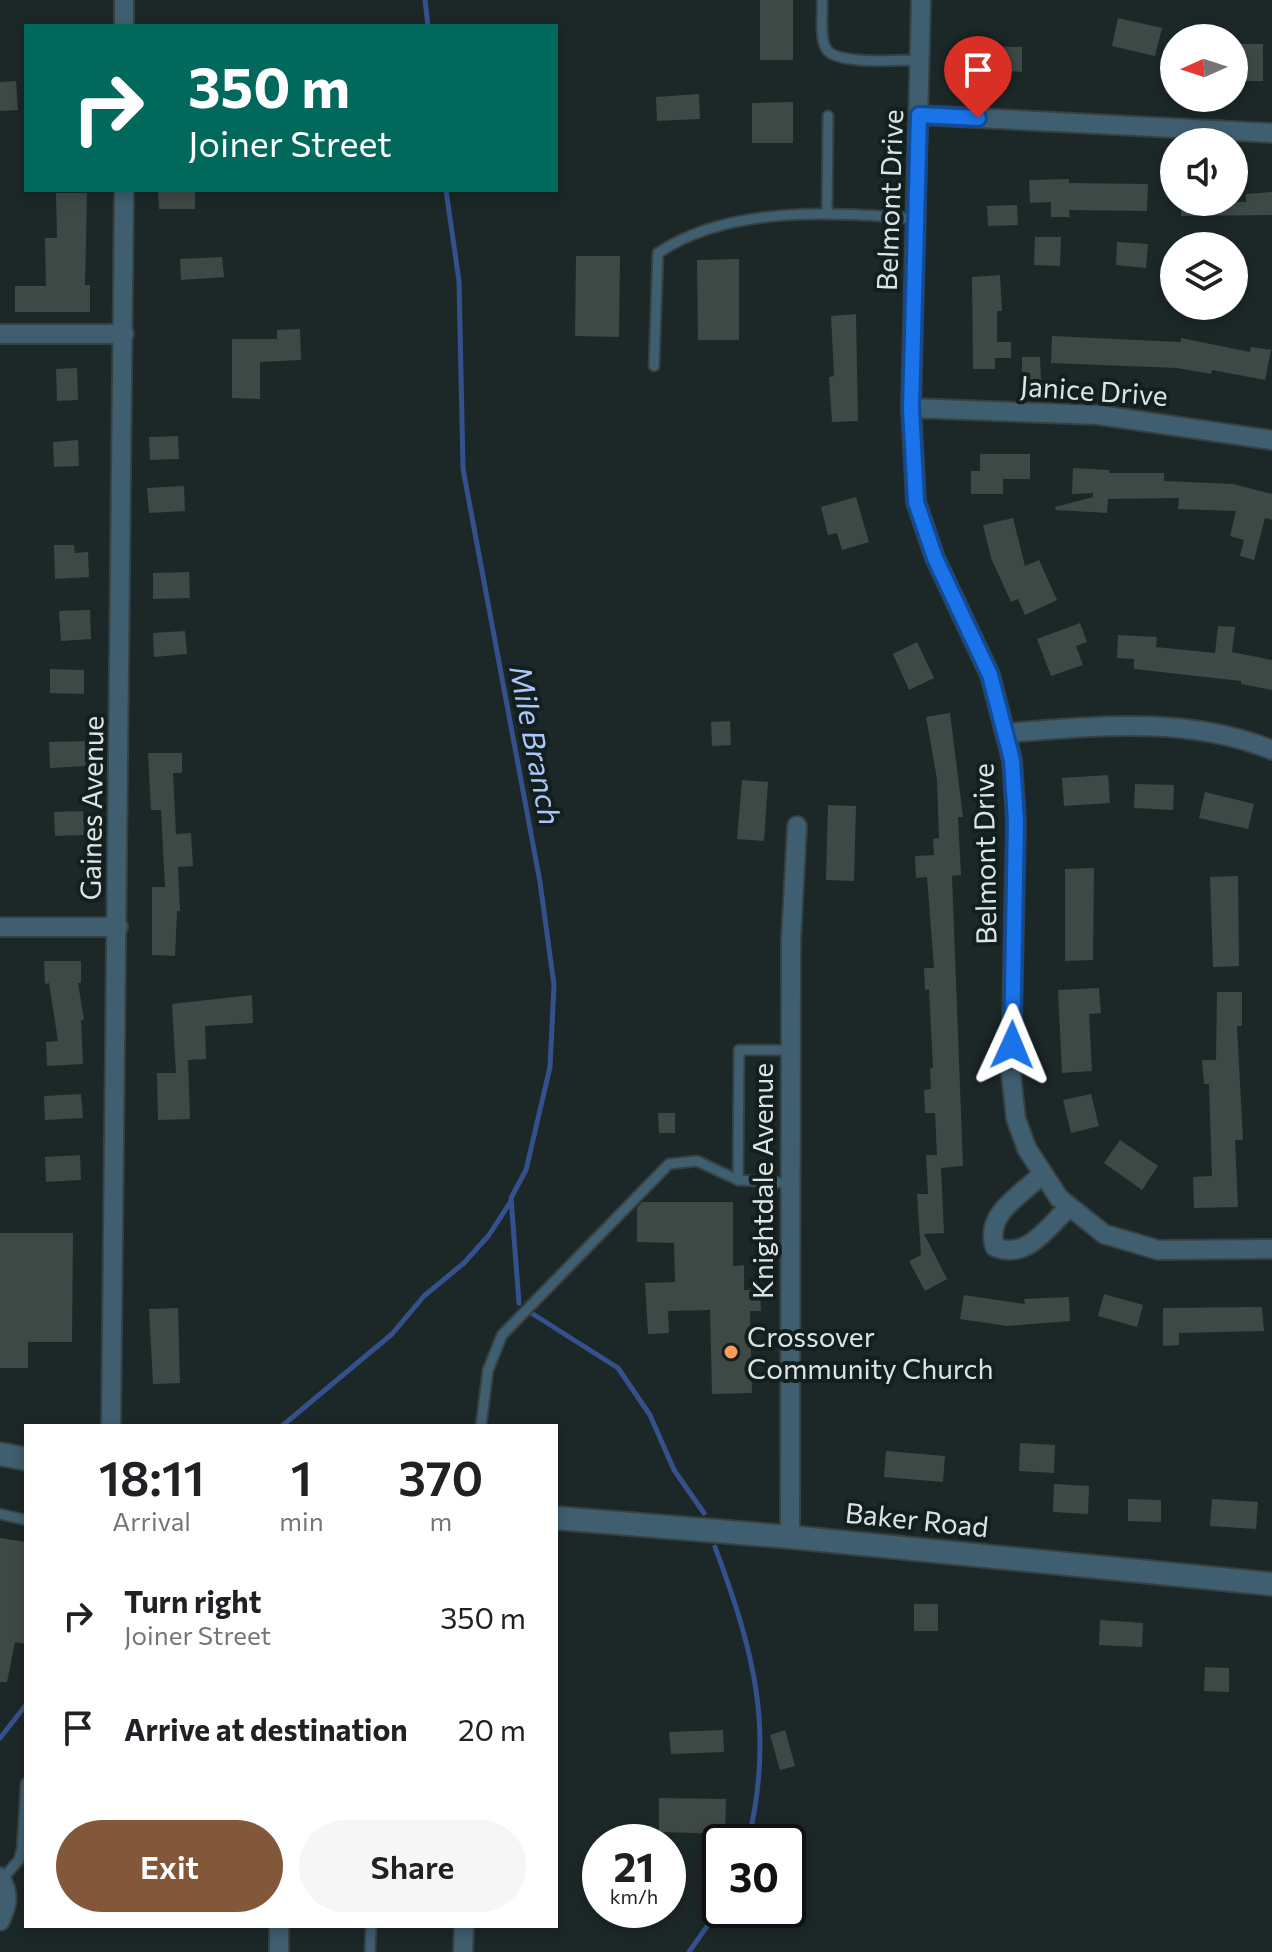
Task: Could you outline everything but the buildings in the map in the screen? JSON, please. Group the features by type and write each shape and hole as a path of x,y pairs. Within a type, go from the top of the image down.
{"street":[{"path":"124,0 124,24"},
{"name":"Belmont Drive","path":"921,0 911,408 916,502 935,558 990,675 1007,733 1016,821 1011,1074 1016,1119 1042,1175 1069,1207 1104,1234 1158,1250 1272,1249"},
{"path":"919,115 1272,133"},
{"name":"Gaines Avenue","path":"111,1424 124,192"},
{"path":"0,334 124,334"},
{"name":"Janice Drive","path":"911,408 1099,415 1272,440"},
{"path":"1007,733 1100,725 1168,727 1223,736 1272,750"},
{"name":"Knightdale Avenue","path":"790,1537 788,1183 791,940 797,826"},
{"path":"0,927 118,927"},
{"path":"1042,1175 996,1218 991,1235 995,1247 1009,1253 1025,1249 1069,1207"},
{"path":"0,1454 24,1459"},
{"name":"Baker Road","path":"558,1518 790,1537 1272,1584"},
{"path":"0,1921 7,1906 1,1878"},
{"path":"279,1928 279,1952"},
{"path":"463,1952 464,1928"}],"lane":[{"path":"822,0 823,38 827,50 839,59 920,60"},
{"path":"827,212 828,116"},
{"path":"654,366 658,253 684,236 734,224 827,212 916,219"},
{"path":"738,1180 739,1050 790,1050"},
{"path":"481,1424 488,1370 502,1335 669,1164 697,1161 738,1180 788,1183"},
{"path":"0,1514 24,1520"},
{"path":"1,1878 19,1860 24,1816"},
{"path":"370,1952 371,1928"}],"waterway":[{"name":"Mile Branch","path":"425,0 428,24"},
{"name":"Mile Branch","path":"446,192 459,281 463,469 540,882 554,985 550,1067 526,1170 511,1198 519,1303"},
{"path":"284,1424 392,1334 424,1296 464,1263 489,1235 511,1201"},
{"name":"Mile Branch","path":"533,1314 618,1368 650,1415 674,1470 704,1513"},
{"name":"Mile Branch","path":"715,1547 750,1657 756,1692 760,1763 752,1824"},
{"path":"0,1738 24,1708"},
{"name":"Mile Branch","path":"689,1952 706,1928"}],"place":[{"name":"Crossover Community Church","path":"731,1352"}],"route":[{"path":"978,118 919,115 911,442 916,502 935,558 990,675 1012,760 1016,821 1012,1045"}]}
